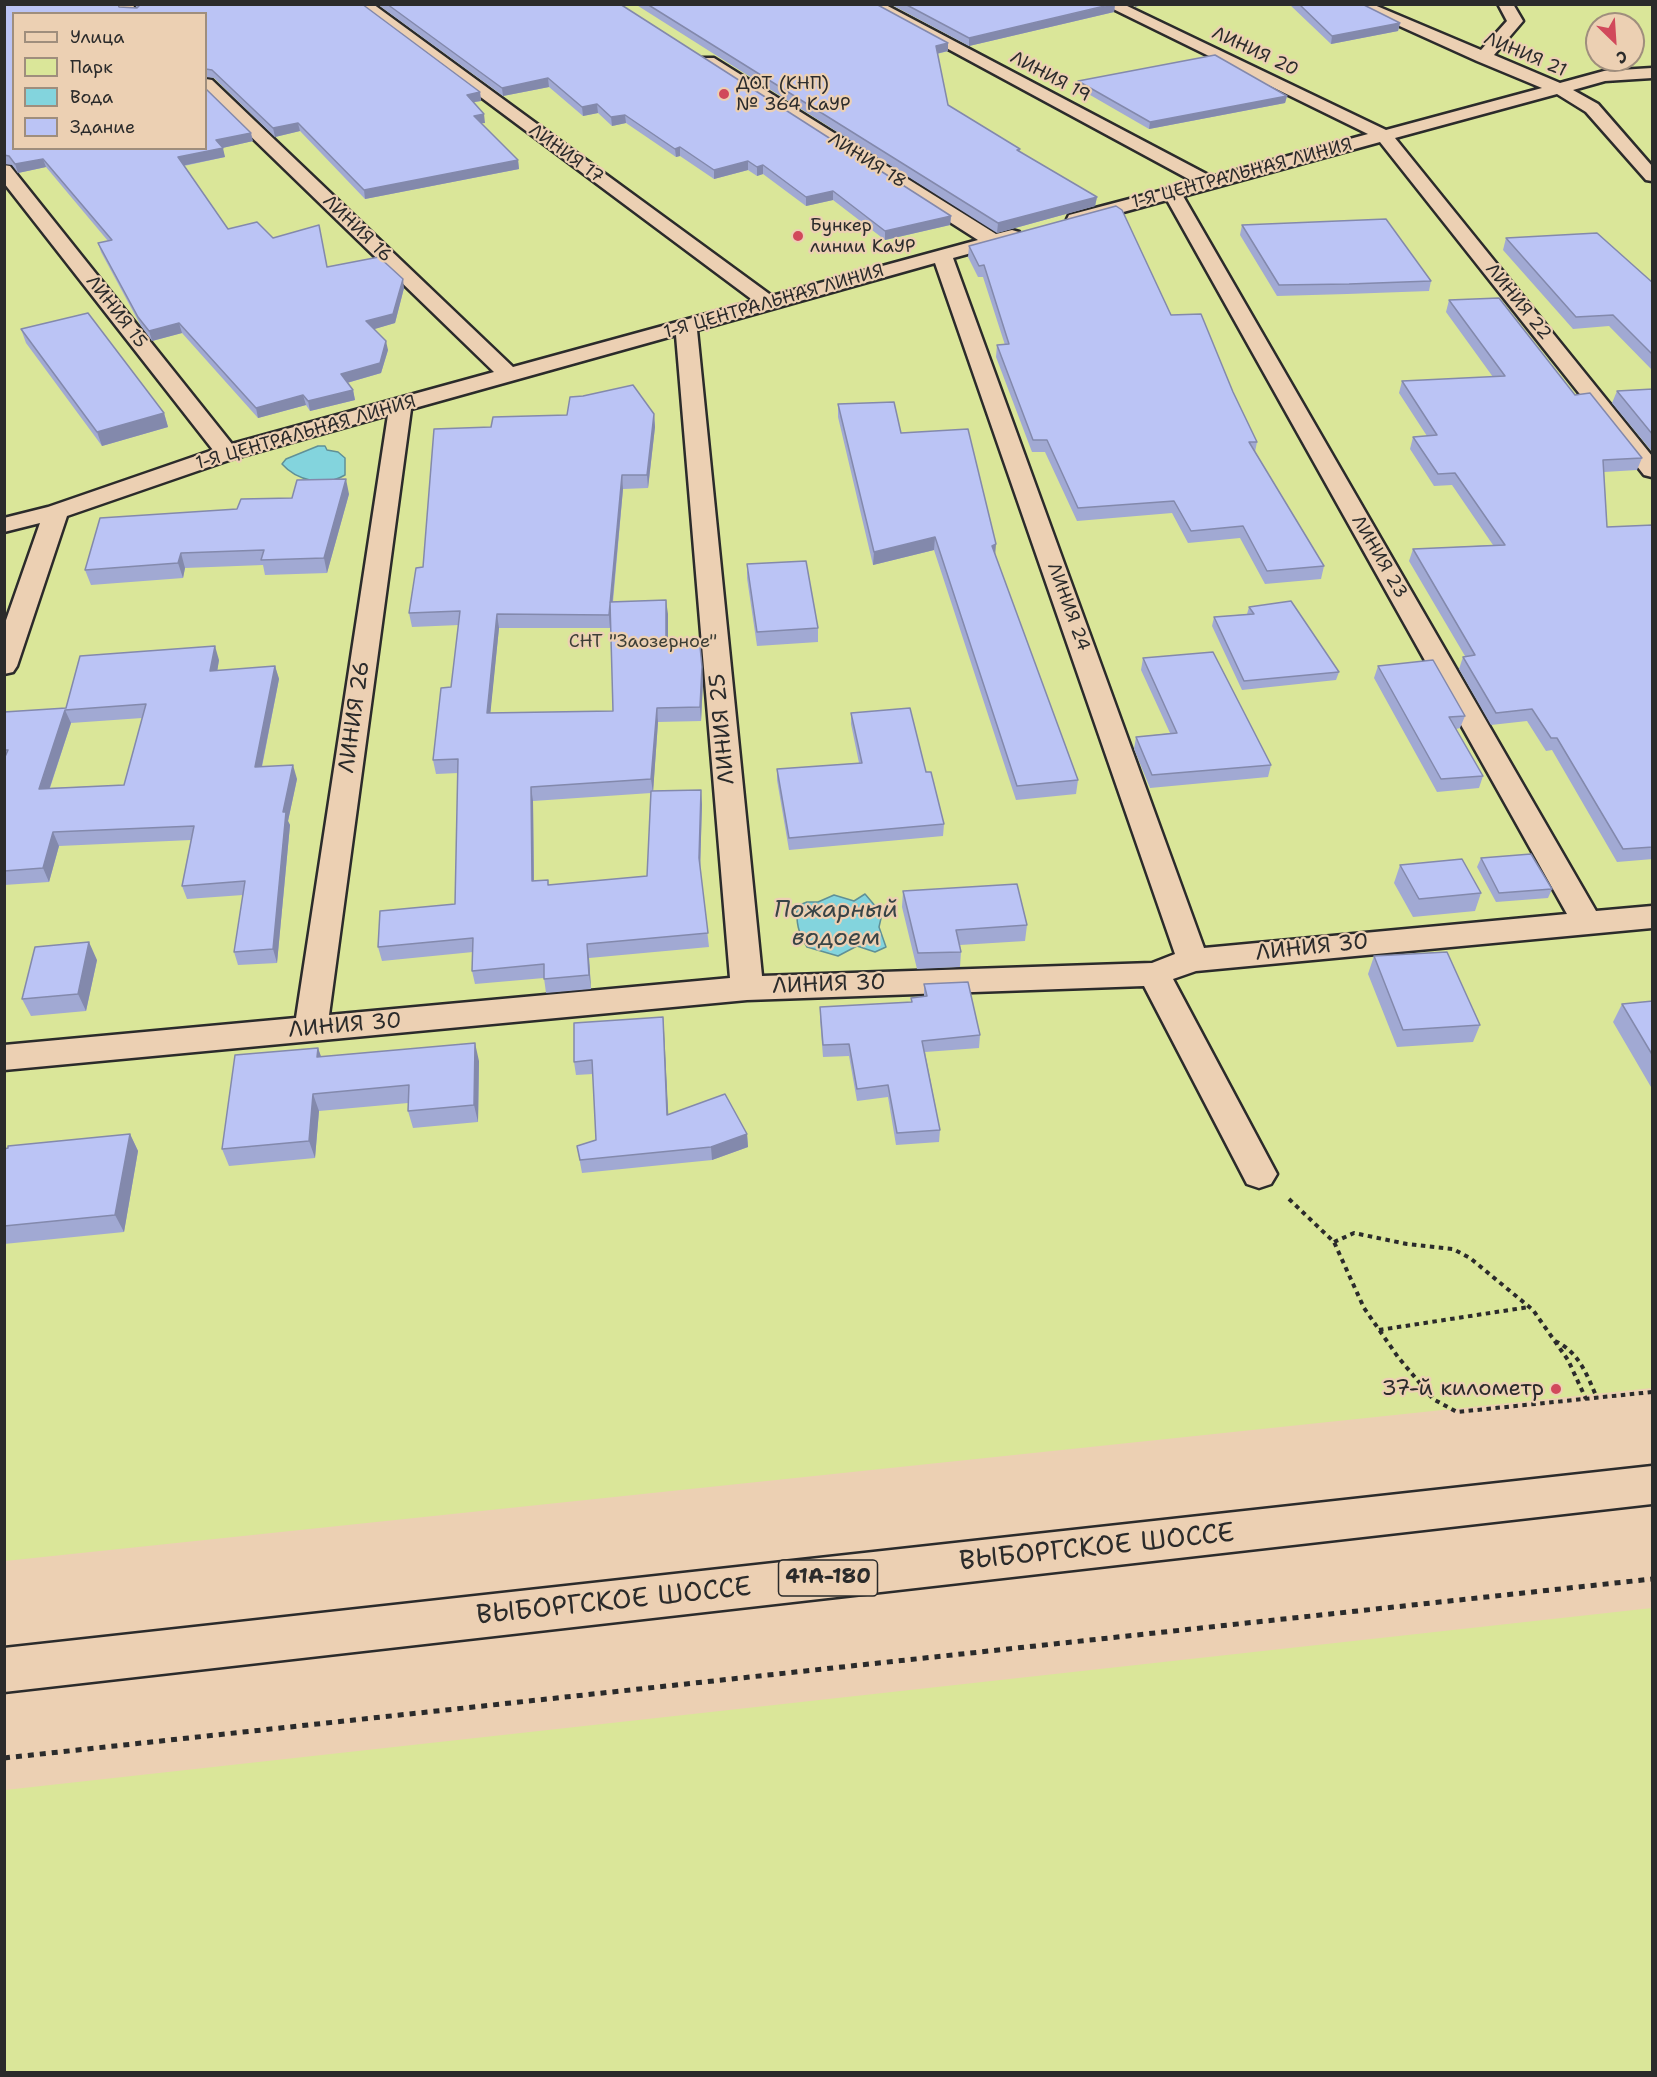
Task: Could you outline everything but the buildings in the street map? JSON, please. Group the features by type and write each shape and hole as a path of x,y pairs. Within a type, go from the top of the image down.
{"street":[{"name":"ЛИНИЯ 17","path":"363,4 769,303"},
{"name":"ЛИНИЯ 19","path":"872,4 1210,183"},
{"name":"ЛИНИЯ 20","path":"1110,4 1383,135"},
{"name":"ЛИНИЯ 21","path":"1358,4 1560,90 1592,108 1653,176"},
{"path":"1484,58 1515,21 1504,4"},
{"name":"ЛИНИЯ 18","path":"690,49 993,241"},
{"name":"1-Я ЦЕНТРАЛЬНАЯ ЛИНИЯ","path":"1060,223 1383,135 1560,90 1604,76 1653,73"},
{"name":"ЛИНИЯ 16","path":"207,85 508,374"},
{"name":"ЛИНИЯ 22","path":"1383,135 1653,470"},
{"name":"ЛИНИЯ 15","path":"4,170 227,453"},
{"name":"ЛИНИЯ 23","path":"1172,193 1587,922"},
{"name":"1-Я ЦЕНТРАЛЬНАЯ ЛИНИЯ","path":"4,525 56,512 227,453 1026,232"},
{"name":"ЛИНИЯ 24","path":"942,255 1193,960"},
{"name":"ЛИНИЯ 25","path":"686,326 747,988"},
{"name":"ЛИНИЯ 26","path":"311,1029 400,406"},
{"path":"4,666 56,512"},
{"name":"ЛИНИЯ 30","path":"4,1058 747,988 1154,974 1193,960 1653,916"},
{"path":"1154,974 1259,1174"},
{"name":"ВЫБОРГСКОЕ ШОССЕ","path":"4,1670 1653,1485"}],"path":[{"path":"1259,1174 1265,1182 1293,1202 1334,1242 1364,1308 1398,1357 1433,1399 1457,1412 1653,1392"},
{"path":"1334,1242 1354,1233 1407,1244 1453,1249 1470,1258 1530,1307 1568,1360 1586,1399"},
{"path":"1379,1330 1530,1307"},
{"path":"1554,1341 1568,1345 1578,1358 1597,1398"},
{"path":"4,1758 1653,1579"}],"green space":[{"name":"СНТ \"Заозерное\"","path":"4,5 1652,5 1652,1388 5,1561"},
{"path":"1652,1608 1652,2072 5,2072 5,1790"}],"water":[{"path":"318,446 325,446 327,450 338,452 345,458 345,475 329,481 312,480 295,475 282,464 286,459"},
{"name":"Пожарный водоем","path":"865,894 882,914 879,927 886,947 875,952 857,946 838,956 807,947 798,927 797,906 807,902 818,902 834,895 854,901"}],"place":[{"name":"ДОТ (КНП) № 364 КаУР","path":"724,94"},
{"name":"Бункер линии КаУР","path":"798,236"},
{"name":"37-й километр","path":"1556,1389"}]}
